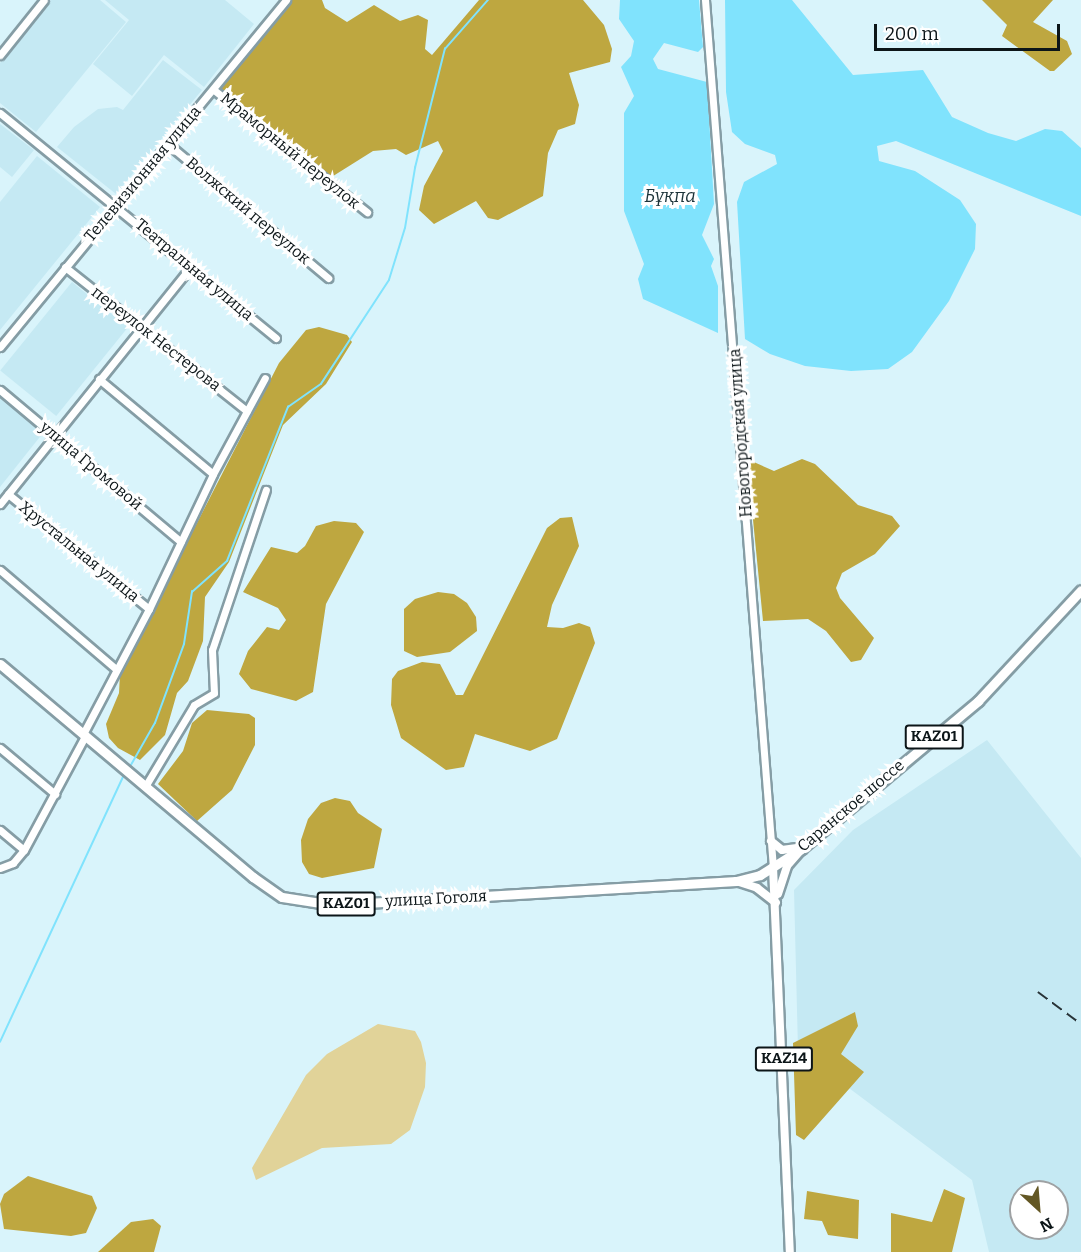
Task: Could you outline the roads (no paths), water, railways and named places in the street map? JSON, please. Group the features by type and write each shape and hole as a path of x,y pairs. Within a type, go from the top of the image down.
{"highway":[{"name":"Саранское шоссе","path":"773,867 811,841 990,691 1081,590"},
{"name":"улица Гоголя","path":"0,664 253,877 282,897 333,905 736,881 773,867"}],"main road":[{"path":"771,841 790,852 811,841"},
{"path":"736,881 757,888 776,903 787,866 801,849"},
{"name":"KAZ14","path":"773,867 790,1252"}],"street":[{"path":"0,55 44,0"},
{"name":"Телевизионная улица","path":"0,347 286,0"},
{"name":"Новогородская улица","path":"705,0 773,867"},
{"name":"Мраморный переулок","path":"214,90 367,212"},
{"name":"Театральная улица","path":"0,113 117,206 276,338"},
{"name":"Волжский переулок","path":"168,144 328,278"},
{"name":"переулок Нестерова","path":"65,267 248,411"},
{"path":"0,504 190,268"},
{"path":"0,868 13,863 24,850 55,794 116,669 149,609 213,474 265,378"},
{"path":"99,379 213,474"},
{"name":"улица Громовой","path":"0,390 181,542"},
{"path":"146,786 194,705 214,693 212,650 266,490"},
{"name":"Хрустальная улица","path":"8,494 149,609"},
{"path":"0,570 116,669"},
{"path":"0,748 55,794"},
{"path":"0,830 24,850"}],"water":[{"name":"Бұқпа","path":"620,0 699,0 703,47 698,52 664,43 653,59 658,69 707,82 714,204 702,235 714,259 711,266 718,286 718,333 643,299 638,279 644,264 624,211 624,113 634,96 621,67 631,56 634,41 619,19"},
{"path":"725,0 792,0 853,75 923,70 952,117 988,133 1016,141 1045,129 1062,131 1081,148 1081,216 896,141 877,146 879,161 915,171 960,200 976,224 975,249 949,301 912,352 888,369 851,371 805,366 770,354 745,339 737,202 744,182 777,164 775,155 745,144 732,132 726,92"}],"waterway":[{"path":"131,765 155,723 184,644 192,592 227,561 288,407 321,384 389,280 405,228 415,168 445,49 488,0"},
{"path":"0,1042 124,775"}],"railway":[{"path":"1038,992 1081,1024"}]}
